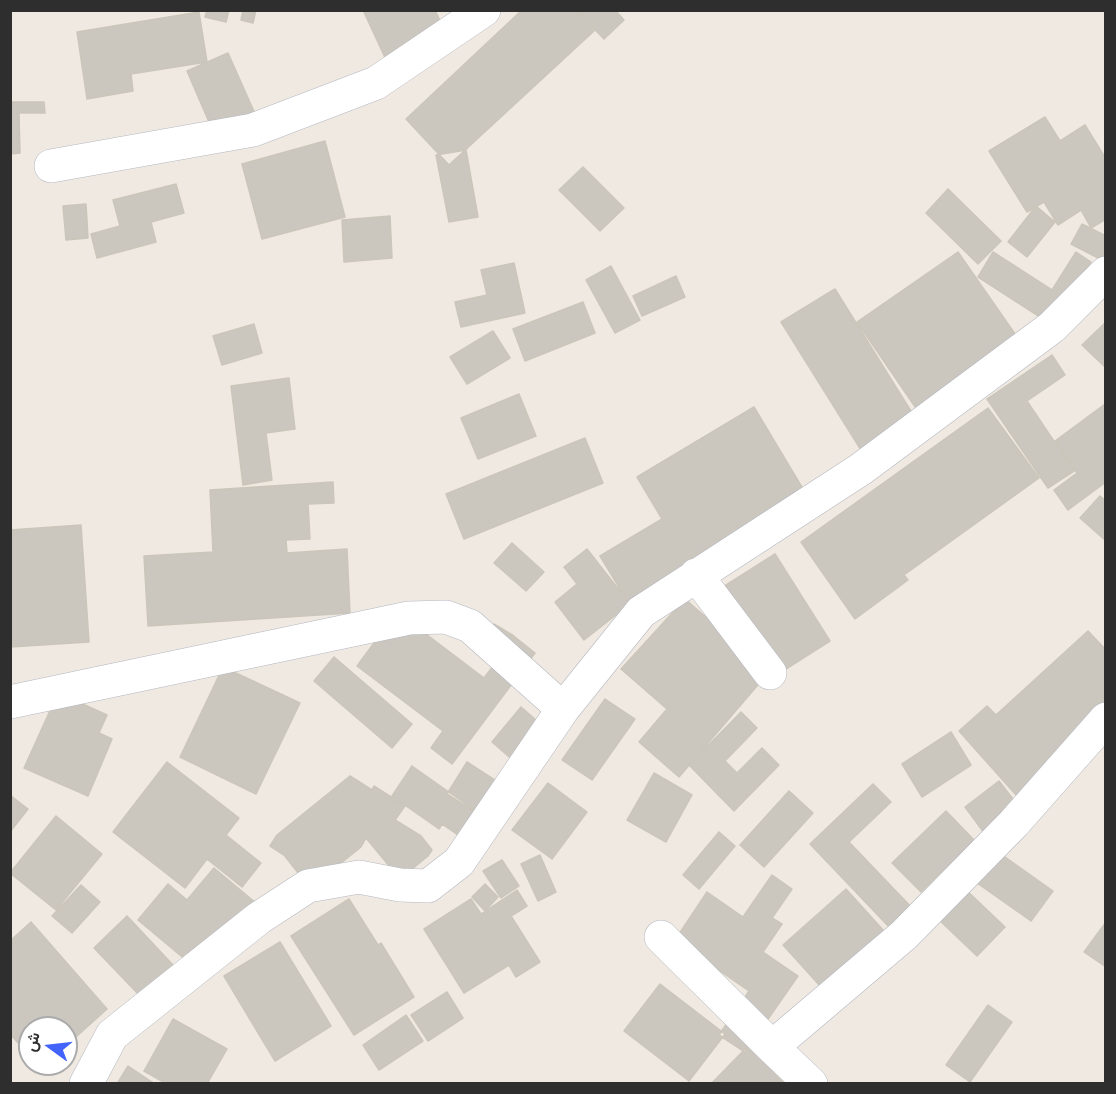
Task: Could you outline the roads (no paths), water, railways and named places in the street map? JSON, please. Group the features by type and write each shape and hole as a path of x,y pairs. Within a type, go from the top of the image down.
{"street":[{"path":"51,166 253,130 376,83 484,10"},
{"path":"86,1083 112,1035 259,918 308,886 358,877 400,885 428,886 459,862 563,709 641,612 880,455 1052,327 1106,273"},
{"path":"696,575 770,673"},
{"path":"10,702 409,618 446,617 470,626 563,709"},
{"path":"772,1047 904,935 1014,823 1106,719"},
{"path":"662,937 811,1083"}]}
